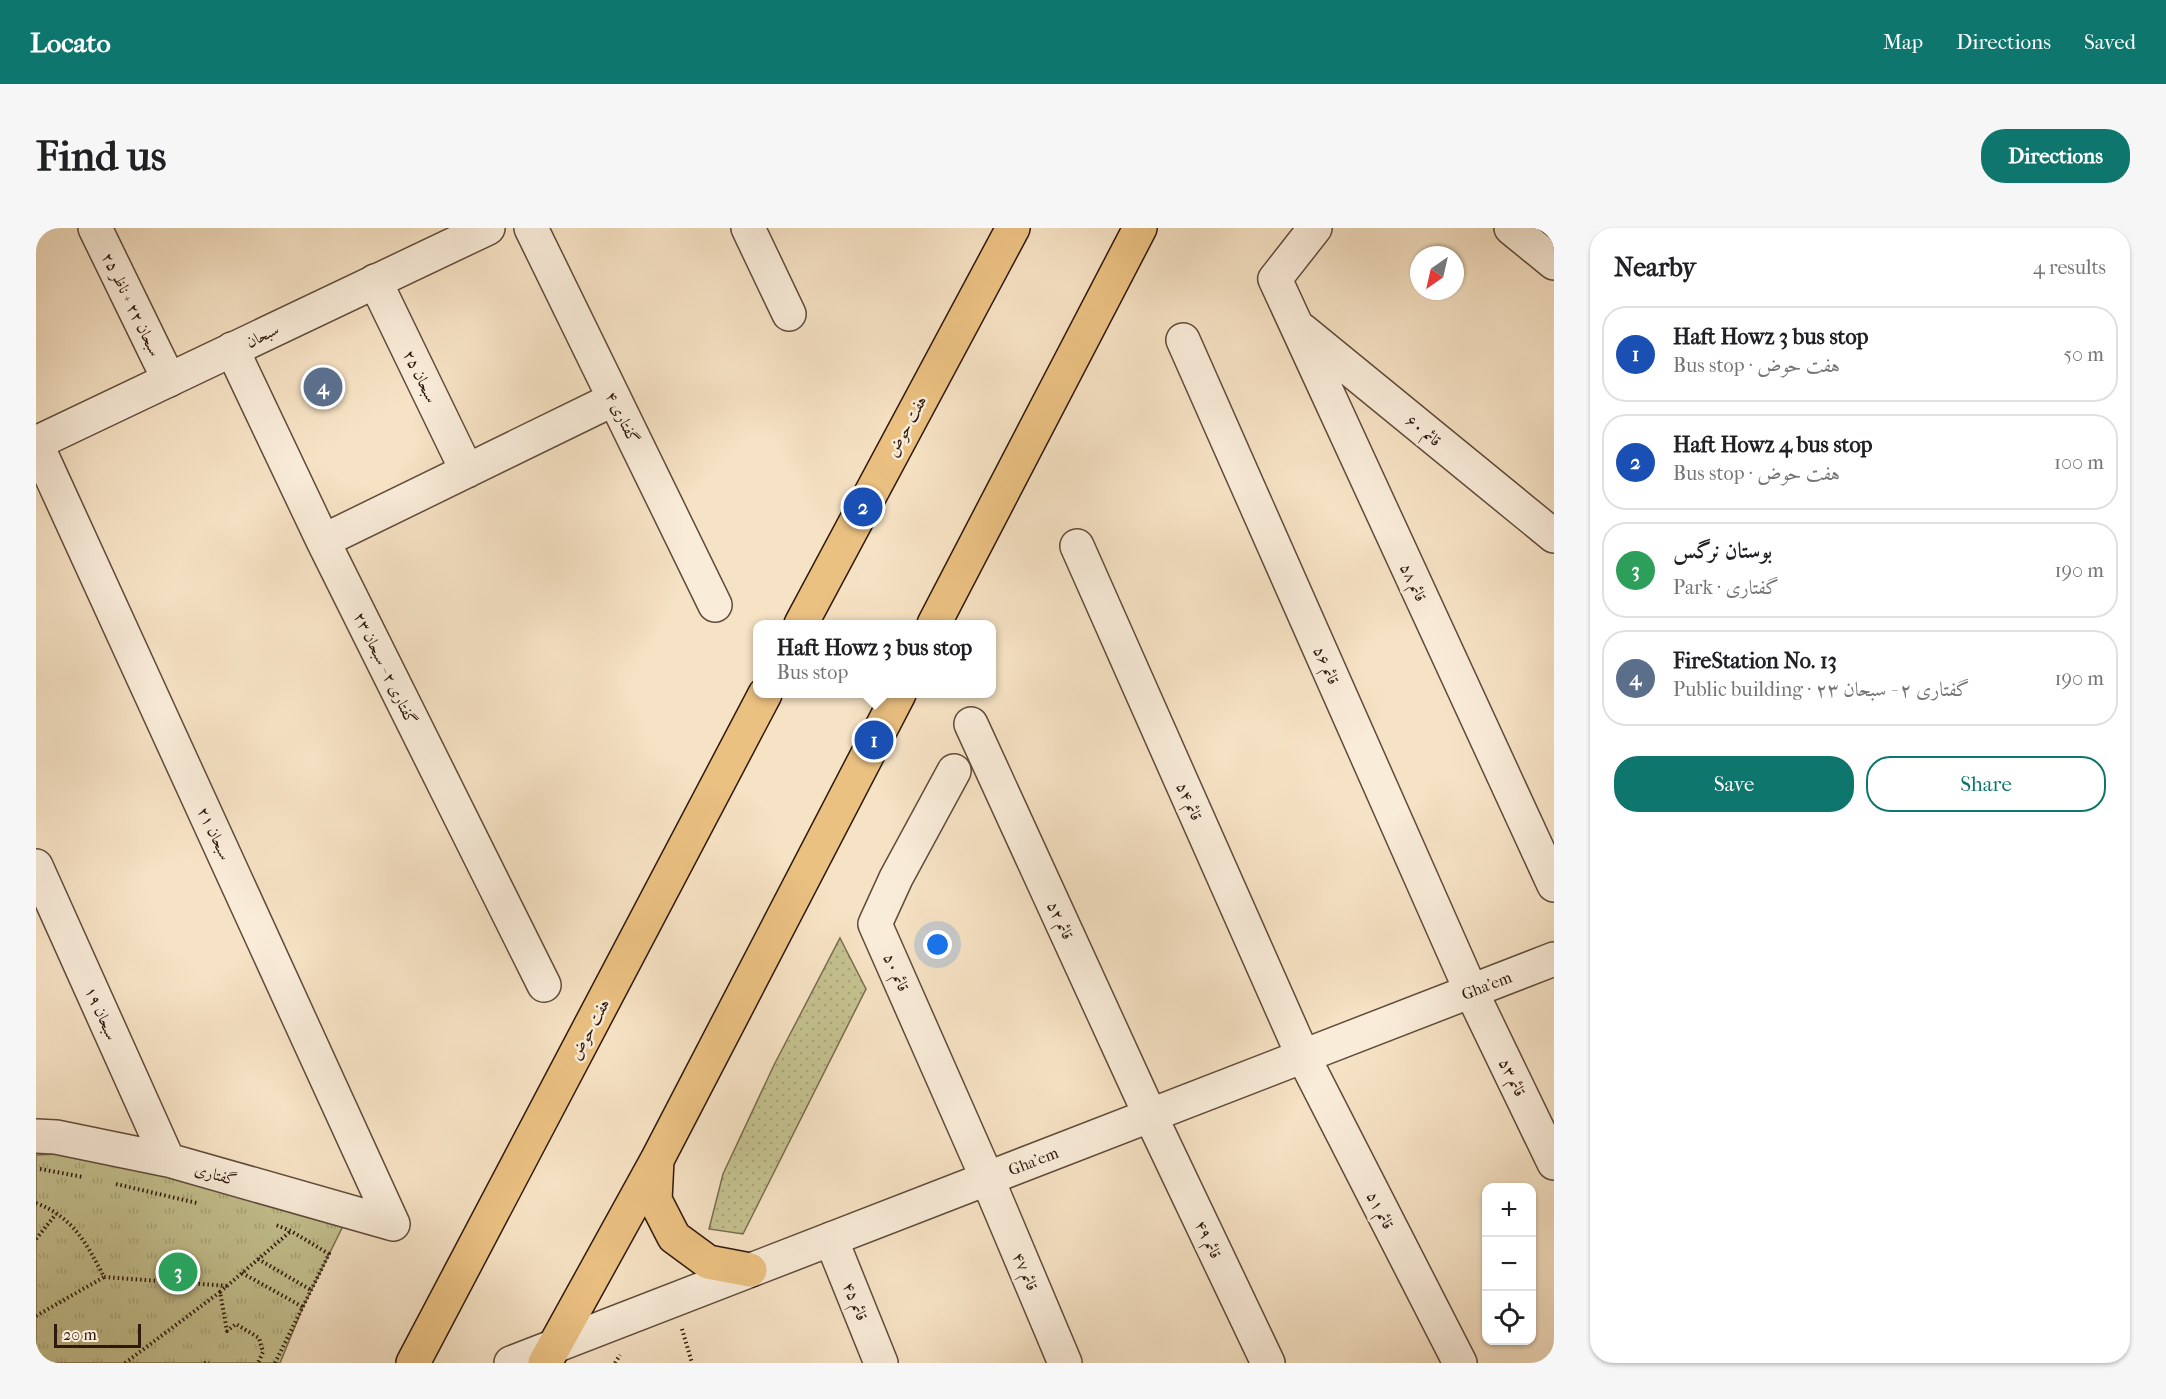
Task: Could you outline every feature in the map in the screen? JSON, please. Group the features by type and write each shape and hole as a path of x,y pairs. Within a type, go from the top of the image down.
{"highway":[{"name":"هفت حوض","path":"803,620 1013,228"},
{"path":"936,620 1140,228"},
{"name":"هفت حوض","path":"413,1363 762,698"},
{"path":"549,1355 657,1160 895,698"},
{"path":"657,1160 656,1200 674,1237 708,1262 750,1270"}],"street":[{"name":"سبحان ۲۲ + ناظر ۲۵","path":"95,228 169,380"},
{"name":"گفتاری ۴","path":"531,228 715,605"},
{"path":"748,228 789,314"},
{"name":"قائم ۵۸","path":"1315,228 1275,279 1554,885"},
{"path":"1510,228 1554,263"},
{"name":"سبحان","path":"36,443 485,229"},
{"name":"سبحان ۲۵","path":"375,281 466,471"},
{"name":"قائم ۶۰","path":"1295,324 1554,536"},
{"name":"قائم ۵۶","path":"1183,340 1472,991"},
{"name":"گفتاری ۲ - سبحان ۲۳","path":"232,349 324,541 544,986"},
{"path":"324,541 614,399"},
{"name":"سبحان ۲۱","path":"36,443 393,1224"},
{"name":"قائم ۵۴","path":"1077,546 1303,1056"},
{"name":"قائم ۵۲","path":"971,724 1150,1115"},
{"name":"قائم ۵۰","path":"954,771 896,878 875,924 987,1178"},
{"name":"سبحان ۱۹","path":"36,866 168,1160"},
{"name":"Gha'em","path":"511,1363 549,1355 750,1270 1554,959"},
{"name":"قائم ۵۳","path":"1472,991 1554,1163"},
{"name":"قائم ۵۱","path":"1303,1056 1460,1363"},
{"name":"قائم ۴۹","path":"1150,1115 1268,1363"},
{"name":"گفتاری","path":"36,1136 56,1137 168,1160 393,1224"},
{"name":"قائم ۴۷","path":"987,1178 1065,1363"},
{"name":"قائم ۴۵","path":"831,1239 881,1363"}],"path":[{"path":"36,1169 92,1178"},
{"path":"114,1183 204,1204"},
{"path":"36,1203 68,1221 88,1245 104,1278"},
{"path":"36,1239 56,1214"},
{"path":"270,1223 291,1231 329,1254 275,1363"},
{"path":"125,1363 228,1286 291,1231"},
{"path":"258,1259 311,1290"},
{"path":"242,1273 303,1307"},
{"path":"36,1316 104,1278 228,1286"},
{"path":"220,1292 226,1331 236,1324 259,1338 263,1352 258,1363"},
{"path":"204,1363 210,1363"}],"green space":[{"path":"840,938 866,989 743,1234 709,1229 723,1174 774,1065"},
{"path":"79,1153 344,1224 303,1307 280,1363 36,1363 36,1155"}],"place":[{"name":"FireStation No. 13","path":"323,387"},
{"name":"Haft Howz 4 bus stop","path":"863,507"},
{"name":"Haft Howz 3 bus stop","path":"874,740"},
{"name":"بوستان نرگس","path":"178,1272"}]}
